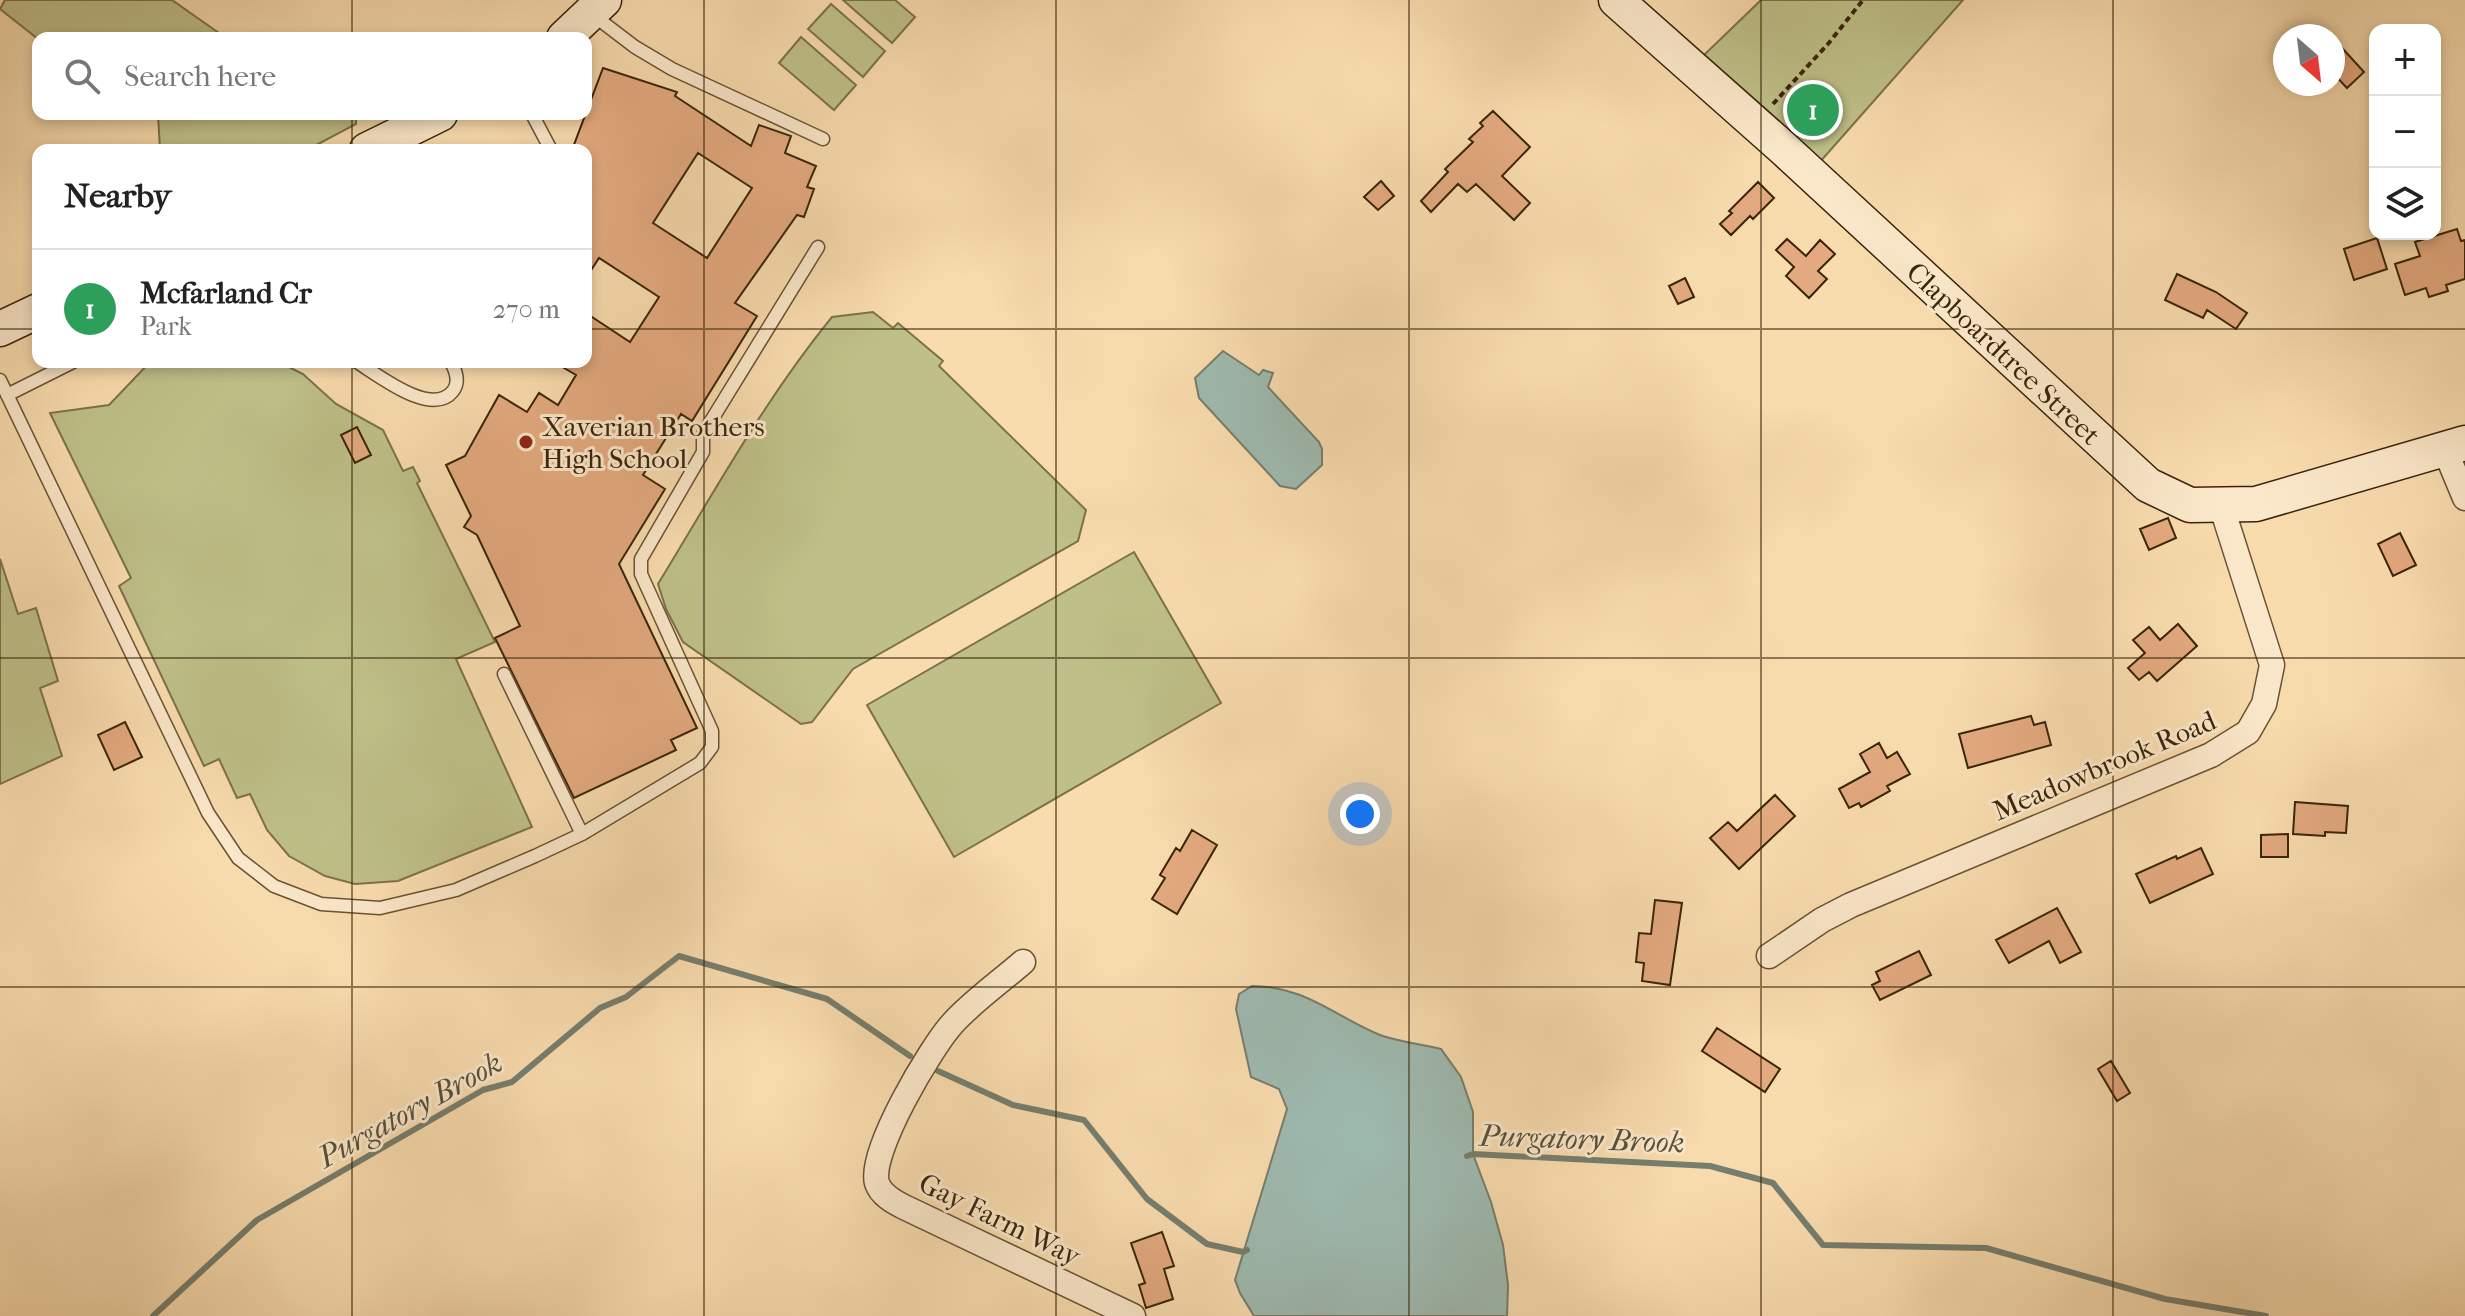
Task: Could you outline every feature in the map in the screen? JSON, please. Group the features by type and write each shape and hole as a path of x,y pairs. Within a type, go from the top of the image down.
{"main road":[{"name":"Clapboardtree Street","path":"1616,0 1755,123 2148,485 2190,505 2256,504 2455,447"},
{"path":"570,32 597,7"},
{"path":"379,144 428,120"},
{"path":"0,329 32,314"}],"street":[{"path":"2455,447 2465,498"},
{"name":"Meadowbrook Road","path":"1769,956 1822,920 1851,905 2211,755 2248,732 2264,704 2272,665 2221,505"},
{"name":"Gay Farm Way","path":"1023,962 953,1023 921,1068 881,1149 876,1168 877,1185 888,1198 904,1207 1133,1316"}],"lane":[{"path":"597,7 635,47 672,69 823,139"},
{"path":"535,120 548,144"},
{"path":"0,380 208,813 238,858 269,882 321,904 380,908 456,890 582,834 700,763 712,747 712,731 641,574 641,559 703,452 703,434 818,247"},
{"path":"7,395 61,368"},
{"path":"367,368 429,401 439,400 455,389 457,374 454,368"},
{"path":"504,674 582,834"}],"path":[{"path":"1755,123 1828,44 1863,0"}],"green space":[{"path":"5,0 172,0 217,32 32,34 0,9"},
{"path":"843,0 895,0 915,17 892,43"},
{"path":"1761,0 1963,0 1819,163 1702,57"},
{"path":"831,4 885,51 863,77 808,29"},
{"path":"801,37 856,85 834,110 779,63"},
{"path":"158,120 356,120 356,124 318,144 160,144"},
{"path":"873,312 893,328 898,323 943,361 939,366 1086,510 1078,541 853,669 812,722 801,724 683,642 666,609 658,584 762,414 832,317"},
{"path":"144,368 291,368 303,374 336,404 383,430 403,471 413,467 420,481 417,483 495,642 456,659 532,827 398,881 355,884 325,876 289,856 267,830 250,794 237,798 219,759 204,766 119,586 131,578 50,413 109,405"},
{"path":"1134,552 1221,703 954,857 867,705"},
{"path":"0,559 18,614 36,608 58,681 40,688 62,756 0,784"}],"water":[{"path":"1223,351 1259,375 1263,370 1273,373 1268,387 1319,442 1322,465 1296,489 1280,486 1199,398 1195,378"},
{"path":"1252,986 1271,987 1304,996 1380,1035 1441,1049 1461,1077 1473,1112 1473,1154 1503,1245 1508,1285 1507,1316 1254,1316 1235,1280 1287,1109 1279,1089 1251,1077 1236,1009 1239,994"}],"building":[{"path":"2345,51 2364,72 2347,88 2345,86"},
{"path":"603,68 677,92 675,96 751,146 759,125 791,136 785,153 816,166 807,187 814,189 804,217 797,215 735,303 757,316 692,421 681,414 643,475 665,489 619,564 697,728 671,740 676,750 574,798 495,638 520,626 477,535 464,527 471,516 446,465 465,456 499,395 527,412 539,393 558,405 576,375 564,368 592,368 592,317 630,342 659,297 599,258 592,269 592,144 574,144 583,120 592,120 592,97","holes":["698,153 752,188 707,258 653,223"]},
{"path":"1493,111 1530,147 1502,176 1530,203 1514,220 1476,184 1467,192 1458,184 1431,212 1421,201 1448,172 1445,169 1473,142 1469,139"},
{"path":"1381,181 1394,196 1378,210 1364,197"},
{"path":"1758,182 1774,198 1731,235 1720,224"},
{"path":"2457,229 2461,241 2465,240 2465,279 2446,285 2448,291 2429,297 2426,288 2405,295 2395,264 2420,256 2415,242 2441,240 2441,234"},
{"path":"1787,239 1806,256 1820,240 1835,254 1818,271 1827,279 1809,298 1786,276 1794,267 1776,250"},
{"path":"2378,240 2387,269 2354,280 2344,249"},
{"path":"2177,274 2216,292 2247,313 2236,329 2207,310 2203,318 2165,300"},
{"path":"1685,278 1694,297 1678,304 1669,286"},
{"path":"357,427 371,455 355,463 341,435"},
{"path":"2168,518 2176,538 2149,550 2140,529"},
{"path":"2400,533 2416,565 2393,576 2378,544"},
{"path":"2178,624 2197,646 2157,681 2149,672 2139,680 2128,668 2145,653 2133,640 2149,627 2160,640"},
{"path":"2031,716 2034,725 2045,722 2051,745 1968,768 1959,734"},
{"path":"125,722 142,757 114,770 98,735"},
{"path":"1879,743 1887,758 1897,752 1910,774 1887,786 1890,791 1861,807 1859,803 1849,808 1839,789 1870,772 1860,754"},
{"path":"1775,795 1795,816 1739,869 1710,838 1728,822 1737,831"},
{"path":"2295,802 2348,806 2346,833 2325,832 2325,836 2293,834"},
{"path":"1192,830 1217,845 1177,914 1152,899 1165,878 1160,875 1176,848 1180,851"},
{"path":"2288,834 2288,857 2261,857 2261,835"},
{"path":"2201,848 2213,874 2150,903 2136,874"},
{"path":"1655,900 1682,903 1670,985 1642,981 1644,963 1636,962 1639,933 1651,934"},
{"path":"2057,908 2081,952 2060,963 2049,941 2009,963 1996,940"},
{"path":"1919,951 1931,975 1880,1000 1872,985 1880,981 1876,972"},
{"path":"1717,1028 1780,1069 1765,1092 1702,1051"},
{"path":"2111,1061 2130,1093 2117,1101 2098,1069"},
{"path":"1162,1232 1174,1266 1164,1269 1173,1299 1146,1308 1139,1285 1145,1283 1131,1243"}],"waterway":[{"name":"Purgatory Brook","path":"153,1316 257,1220 483,1090 512,1082 600,1008 626,997 679,956 827,999 910,1056"},
{"name":"Purgatory Brook","path":"938,1071 1013,1105 1084,1120 1147,1199 1207,1244 1243,1252 1247,1250"},
{"name":"Purgatory Brook","path":"1467,1156 1710,1166 1773,1183 1823,1245 1986,1248 2165,1299 2266,1316"}],"place":[{"name":"Mcfarland Cr","path":"1813,110"},
{"name":"Xaverian Brothers High School","path":"526,442"}]}
